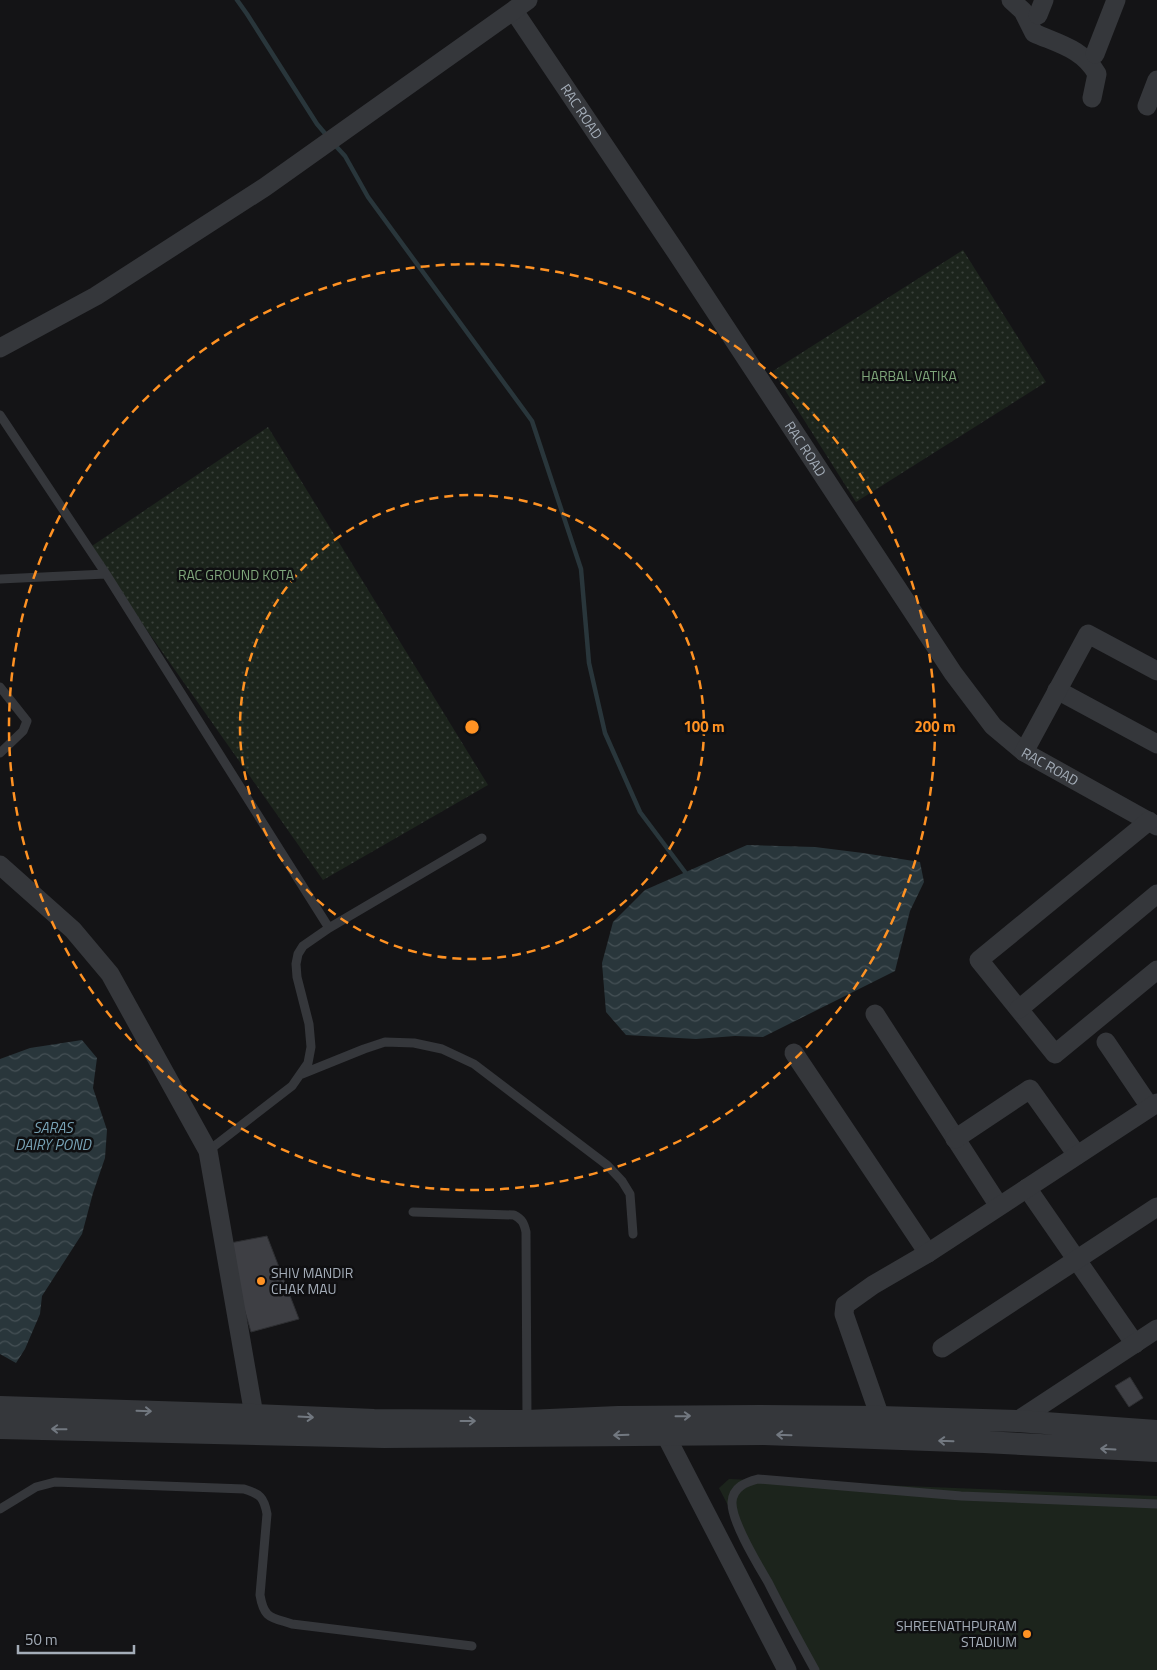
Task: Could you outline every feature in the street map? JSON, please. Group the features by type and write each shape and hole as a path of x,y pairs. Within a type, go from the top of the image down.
{"street":[{"path":"1011,0 1023,11 1034,33 1079,52 1091,64 1097,74 1092,98"},
{"path":"1096,54 1116,0"},
{"path":"0,348 96,296 281,176 521,5"},
{"name":"RAC ROAD","path":"521,5 676,252 953,673 993,726 1024,752 1153,824"},
{"path":"1147,106 1157,80"},
{"path":"1024,752 1088,634 1157,671"},
{"path":"1057,690 1157,744"},
{"path":"1153,824 979,960 1055,1054 1157,970"},
{"path":"0,865 73,930 110,974 208,1151 254,1415"},
{"path":"1019,1009 1157,894"},
{"path":"874,1014 999,1206"},
{"path":"880,1417 843,1309 845,1304 873,1285 928,1253 1153,1105 1106,1042"},
{"path":"794,1053 928,1253"},
{"path":"955,1139 1030,1089 1077,1155"},
{"path":"1027,1188 1135,1344"},
{"path":"942,1348 1157,1207"},
{"path":"1017,1421 1157,1330"},
{"path":"0,1407 27,1418 94,1420 384,1437 773,1434 1157,1451"},
{"path":"94,1420 254,1415 374,1420 527,1421 618,1417 880,1417 1017,1421 1157,1430"},
{"path":"0,1428 27,1418"},
{"path":"665,1434 787,1670"}],"lane":[{"path":"1,418 106,574 329,928"},
{"path":"0,579 106,574"},
{"path":"0,687 27,721 23,731 0,753"},
{"path":"208,1151 292,1086 308,1063 312,1047 296,964 298,954 303,946 329,928 482,838"},
{"path":"302,1074 385,1042 414,1042 442,1049 458,1056 474,1064 607,1165 622,1181 630,1194 633,1234"},
{"path":"413,1212 514,1215 523,1222 526,1232 527,1421"},
{"path":"815,1670 735,1518 732,1502 738,1488 744,1483 758,1479 961,1496 1157,1504"},
{"path":"0,1509 36,1486 55,1482 244,1488 257,1493 265,1503 267,1514 260,1595 262,1608 268,1617 292,1624 472,1646"}],"green space":[{"name":"HARBAL VATIKA","path":"963,250 1046,382 856,502 773,371"},
{"name":"RAC GROUND KOTA","path":"268,427 488,785 323,880 89,548"},
{"path":"729,1479 1157,1496 1157,1670 812,1670 719,1488"}],"water":[{"path":"747,845 815,847 920,862 924,882 910,911 895,971 763,1037 735,1036 696,1039 626,1035 606,1012 602,963 613,922 645,890"},
{"name":"SARAS DAIRY POND","path":"82,1040 97,1058 93,1088 107,1130 105,1158 82,1234 42,1296 40,1314 25,1349 16,1363 0,1354 0,1059 30,1048"}],"building":[{"name":"SHIV MANDIR CHAK MAU","path":"267,1236 299,1319 251,1332 225,1244"},
{"path":"1130,1377 1143,1398 1129,1407 1115,1386"}],"waterway":[{"path":"237,0 317,124 328,137"},
{"path":"333,143 345,156 368,197 532,421 581,569 589,663 605,733 640,812 685,872"}],"place":[{"name":"SHIV MANDIR CHAK MAU","path":"261,1281"},
{"name":"SHREENATHPURAM STADIUM","path":"1027,1634"}]}
